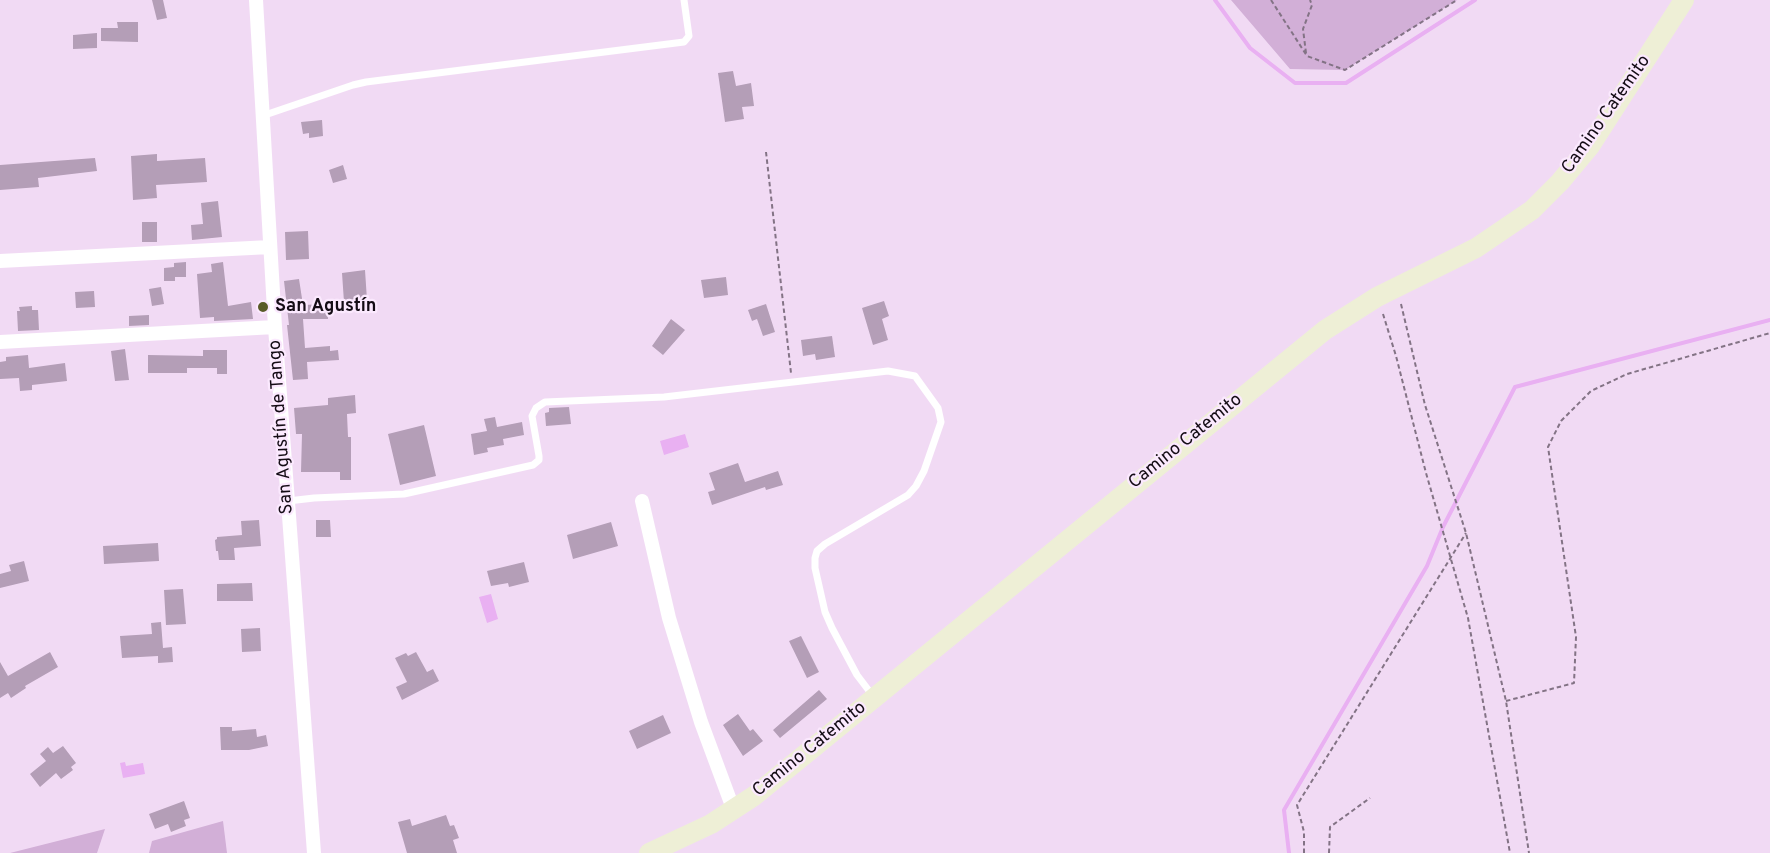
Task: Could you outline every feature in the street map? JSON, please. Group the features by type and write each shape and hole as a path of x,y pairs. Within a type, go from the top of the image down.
{"main road":[{"name":"Camino Catemito","path":"649,853 734,811 1325,330 1377,297 1476,248 1515,223 1546,196 1590,146 1684,0"}],"street":[{"name":"San Agustín de Tango","path":"256,0 275,327 314,853"},
{"path":"0,261 270,247"},
{"path":"0,342 275,327"},
{"path":"642,501 669,618 700,722 734,811"}],"lane":[{"path":"262,116 360,84 684,42 688,36 684,0"},
{"path":"287,501 404,494 533,465 539,460 539,456 532,416 536,408 545,402 664,397 888,371 915,376 938,408 941,422 924,471 916,486 896,503 825,544 817,551 815,558 815,568 825,612 857,675 875,698"}],"path":[{"path":"1271,0 1306,56 1345,70 1457,0"},
{"path":"1306,56 1303,29 1312,5 1310,0"},
{"path":"766,152 791,382"},
{"path":"1397,286 1425,405 1466,533 1506,701 1529,853"},
{"path":"1377,297 1396,356 1426,473 1468,618 1510,853"},
{"path":"1506,701 1574,683 1575,637 1548,447 1561,421 1591,392 1627,374 1770,333"},
{"path":"1304,853 1304,832 1297,804 1466,533"},
{"path":"1329,853 1330,827 1370,798"}],"shaded area":[{"path":"1231,0 1457,0 1345,70 1290,69"},
{"path":"685,434 689,447 664,455 660,441"},
{"path":"491,594 498,619 487,623 479,597"},
{"path":"125,762 126,766 143,763 145,774 123,778 120,763"},
{"path":"223,821 227,853 149,853 152,841"},
{"path":"105,829 97,853 10,853"}],"building":[{"path":"152,0 163,0 167,18 157,20"},
{"path":"117,22 138,22 138,42 101,41 101,28 118,28"},
{"path":"97,33 97,48 73,49 73,35"},
{"path":"733,71 736,86 751,83 754,106 742,107 744,119 725,122 718,73"},
{"path":"322,120 323,136 309,138 309,133 303,134 301,122"},
{"path":"157,154 157,161 205,158 207,182 156,185 157,198 133,200 131,156"},
{"path":"95,158 97,171 38,178 39,187 0,190 0,165"},
{"path":"343,165 347,179 333,183 329,170"},
{"path":"218,201 222,237 192,240 191,225 203,224 201,203"},
{"path":"142,222 157,222 157,242 142,242"},
{"path":"308,231 309,259 286,260 285,232"},
{"path":"186,262 186,277 175,277 175,281 164,281 164,268 174,267 174,263"},
{"path":"223,262 228,306 251,302 253,319 214,321 214,317 200,318 197,274 212,272 211,264"},
{"path":"365,270 367,300 344,302 342,273"},
{"path":"726,277 728,295 704,298 701,280"},
{"path":"299,279 303,305 327,304 328,319 303,319 305,348 330,346 330,351 338,350 339,360 307,362 308,379 293,380 284,281"},
{"path":"161,287 164,304 152,306 149,289"},
{"path":"94,291 95,307 76,308 75,292"},
{"path":"884,301 889,316 882,319 888,340 873,345 862,308"},
{"path":"766,304 775,332 763,336 757,319 752,321 748,310"},
{"path":"32,306 32,310 38,310 39,330 18,331 17,311 20,311 19,307"},
{"path":"149,315 149,325 129,326 129,316"},
{"path":"671,319 685,330 663,355 652,346"},
{"path":"832,336 835,357 816,360 815,354 803,356 801,340"},
{"path":"125,349 129,380 115,381 111,351"},
{"path":"203,350 227,350 227,374 217,374 217,368 187,368 187,373 148,373 148,355 203,356"},
{"path":"28,355 29,368 65,363 67,381 32,385 32,390 20,391 19,378 0,379 0,362 6,361 6,357"},
{"path":"355,395 356,413 347,414 348,437 351,437 351,480 340,480 340,472 301,472 302,434 296,434 294,408 328,405 328,398"},
{"path":"569,407 571,424 546,426 545,413 549,412 549,408"},
{"path":"495,417 497,427 522,422 524,435 503,439 504,445 487,448 488,452 474,455 471,434 487,431 484,419"},
{"path":"424,425 436,476 400,485 388,434"},
{"path":"738,463 745,482 778,471 783,485 766,490 765,487 712,505 708,492 715,490 709,473"},
{"path":"259,520 261,546 234,548 235,560 219,560 215,540 217,537 242,535 241,521"},
{"path":"316,520 330,520 331,537 316,537"},
{"path":"611,522 618,546 573,559 567,535"},
{"path":"158,543 159,561 104,564 103,546"},
{"path":"24,561 29,581 0,588 0,574 11,571 9,565"},
{"path":"524,562 529,582 509,587 508,583 491,586 487,571"},
{"path":"252,583 253,601 217,601 217,584"},
{"path":"183,589 186,624 166,625 164,590"},
{"path":"161,622 163,648 172,647 173,662 158,663 158,656 122,658 120,636 152,634 151,623"},
{"path":"260,628 261,651 242,652 241,629"},
{"path":"801,636 819,672 807,678 789,641"},
{"path":"50,652 58,667 25,686 26,688 11,698 8,693 0,698 0,662 8,676"},
{"path":"416,652 427,672 433,669 439,681 402,700 396,687 407,682 395,658"},
{"path":"819,690 827,699 780,738 773,730"},
{"path":"738,714 750,731 753,729 763,741 743,756 723,725"},
{"path":"663,715 671,733 637,749 629,731"},
{"path":"220,727 232,727 232,731 256,729 257,737 266,735 268,746 249,750 221,750"},
{"path":"63,746 76,763 71,767 73,770 61,779 56,773 40,787 30,774 46,761 40,754 48,747 53,753"},
{"path":"184,801 190,818 184,820 186,826 171,832 168,824 155,829 149,814"},
{"path":"446,815 450,826 454,825 459,838 453,840 457,853 407,853 398,822 410,819 412,826"}],"waterway":[{"path":"1215,0 1250,48 1295,83 1346,83 1475,0"},
{"path":"1289,853 1284,810 1427,566 1443,527 1515,387 1770,320"}],"place":[{"name":"San Agustín","path":"263,307"}]}
